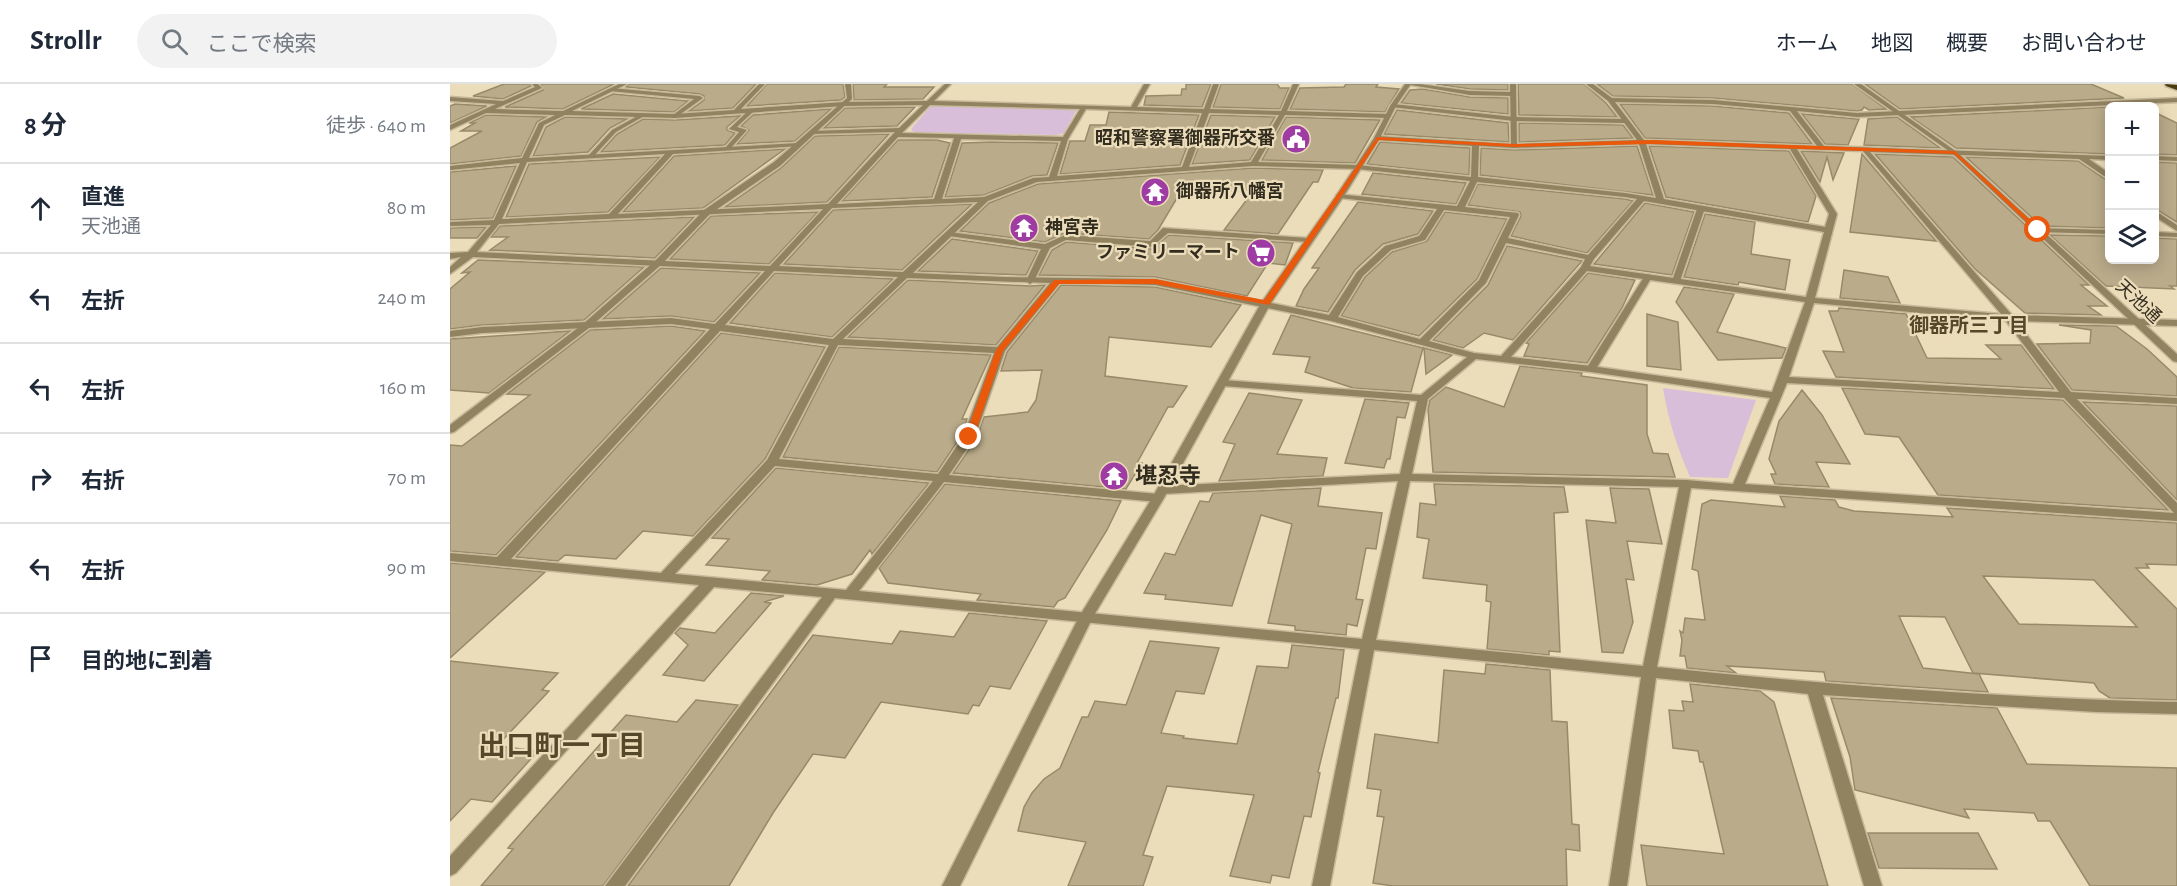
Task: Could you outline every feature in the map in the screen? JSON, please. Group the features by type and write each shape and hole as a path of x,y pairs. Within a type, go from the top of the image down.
{"main road":[{"path":"2169,84 2177,88"}],"street":[{"path":"450,128 539,88 535,84"},
{"path":"450,271 471,254 496,224 541,124 624,84"},
{"path":"736,111 762,84"},
{"path":"450,430 586,326 659,262 707,212 777,164 850,98 848,84"},
{"path":"500,562 898,132 948,84"},
{"path":"1133,108 1147,84"},
{"path":"1185,169 1216,84"},
{"path":"1253,164 1283,113 1296,84"},
{"path":"951,886 1086,617 1161,494 1266,303 1340,196 1408,84 1470,93 1512,94"},
{"path":"1513,84 1514,146"},
{"path":"1590,84 1610,100 1642,142 1660,200"},
{"name":"天池通","path":"1857,84 1955,153 2177,359"},
{"path":"611,90 700,98 675,116"},
{"path":"450,99 504,103"},
{"path":"1610,100 1713,102 1857,115 2177,100"},
{"path":"485,111 675,116 844,104 929,103 1283,113 1391,111 1514,119 1625,121"},
{"path":"1053,177 1065,139 1084,107"},
{"path":"1791,109 1822,149"},
{"path":"728,148 744,129 732,129 751,111"},
{"path":"591,156 614,131 643,116"},
{"path":"813,132 898,132 958,137 1065,139"},
{"path":"938,200 958,137"},
{"path":"1377,138 1514,146 1642,142 2105,158"},
{"path":"1460,209 1474,180 1476,144"},
{"path":"450,168 524,160 798,145"},
{"path":"1737,488 1783,380 1810,300 1833,214 1792,147"},
{"path":"1865,150 2009,318 2068,396 2177,510"},
{"path":"610,218 671,152"},
{"path":"2081,157 2105,175"},
{"path":"2159,158 2177,159"},
{"path":"450,224 496,224 985,199 1036,180 1053,177 1253,164 1358,167 1660,200 1828,230"},
{"path":"1340,196 1515,215 1505,240 1483,281 1423,341"},
{"path":"1505,358 1585,268 1590,258 1642,198"},
{"path":"665,577 772,462 835,342 985,199"},
{"path":"1332,318 1360,274 1388,248 1422,238 1442,207"},
{"path":"1676,281 1701,208"},
{"path":"2159,216 2177,229"},
{"path":"949,234 1046,247 1065,237 1152,244 1166,230 1308,240"},
{"path":"2038,230 2105,232"},
{"path":"2159,234 2177,235"},
{"path":"1505,240 1590,258"},
{"path":"1030,281 1046,247"},
{"path":"450,256 471,254 659,262 1057,282 1155,282 1332,318 1474,356 1591,369 1776,396"},
{"path":"1585,268 1810,300 2009,318 2177,323"},
{"path":"1591,369 1648,278"},
{"path":"849,595 941,478 969,437 1000,350 1057,282"},
{"path":"450,334 482,330 671,321 835,342 1000,350"},
{"path":"1321,886 1368,644 1424,398 1474,356"},
{"path":"1783,380 2177,401"},
{"path":"1223,383 1424,398"},
{"path":"772,462 941,478 1161,494 1407,477 1686,484 2177,517"},
{"path":"1618,886 1649,672 1686,484"},
{"path":"450,557 1368,644 1814,689 2096,706 2177,708"},
{"path":"450,868 710,582"},
{"path":"614,886 832,593"},
{"path":"1814,689 1873,886"}],"shaded area":[{"path":"940,104 1077,109 1064,133 1057,135 914,132 911,129 931,106"},
{"path":"1663,388 1756,400 1728,478 1690,477 1674,433"}],"building":[{"path":"504,84 530,84 531,86 503,99 473,96"},
{"path":"541,84 614,84 563,109 505,107 543,90"},
{"path":"629,84 756,84 733,108 689,111 704,100 704,96 626,87"},
{"path":"767,84 843,84 845,97 841,100 747,106"},
{"path":"853,84 887,84 884,87 934,87 923,99 854,100"},
{"path":"1186,84 1211,84 1202,107 1144,105 1146,96 1181,95 1182,89 1186,89"},
{"path":"1221,84 1277,84 1280,88 1289,88 1280,109 1213,107"},
{"path":"1346,84 1378,84 1376,87 1399,89 1385,112 1290,109 1300,88 1344,87"},
{"path":"1436,84 1508,84 1508,90 1470,89"},
{"path":"1518,84 1584,84 1606,103 1617,117 1519,115"},
{"path":"1597,84 1852,84 1886,109 1869,110 1864,107 1857,111 1713,98 1613,96"},
{"path":"1865,84 2091,84 2124,98 1900,109"},
{"path":"1423,89 1470,97 1508,98 1508,114 1401,103 1410,90"},
{"path":"613,94 688,101 674,112 581,109"},
{"path":"455,104 487,106 450,123 450,106"},
{"path":"1620,104 1713,106 1789,113 1812,144 1645,138"},
{"path":"915,107 897,126 824,128 845,108"},
{"path":"2105,107 2105,154 1956,148 1911,117"},
{"path":"831,109 795,141 737,144 749,130 741,126 753,115"},
{"path":"1397,110 1508,123 1509,142 1384,134"},
{"path":"1109,112 1199,115 1180,165 1060,174 1070,141 1085,141 1090,125 1106,125"},
{"path":"1802,114 1859,119 1848,145 1825,144"},
{"path":"2159,114 2177,123 2177,155 2159,154"},
{"path":"486,115 546,117 537,122 521,156 450,164 450,148 482,131 461,131 475,123 469,123"},
{"path":"1211,115 1275,117 1250,160 1192,164"},
{"path":"740,116 727,127 727,130 735,133 725,145 601,152 617,134 643,119 675,120"},
{"path":"565,117 627,119 610,128 588,152 533,156 546,127"},
{"path":"1286,117 1380,120 1355,163 1262,160"},
{"path":"1897,117 1940,148 1864,145 1868,119"},
{"path":"1519,123 1623,125 1633,138 1519,142"},
{"path":"889,134 827,202 725,207 781,168 815,136"},
{"path":"898,140 937,140 950,143 932,197 842,201"},
{"path":"1380,142 1470,148 1469,175 1367,164"},
{"path":"962,143 1058,143 1047,175 1032,176 984,195 945,197"},
{"path":"1637,146 1653,195 1480,175 1481,148 1514,150"},
{"path":"1649,146 1789,151 1816,196 1808,222 1666,197"},
{"path":"785,149 703,208 623,212 674,156"},
{"path":"1801,151 1844,153 1833,180 1827,157 1820,182"},
{"path":"1862,154 1936,241 1850,232"},
{"path":"1875,154 1953,157 2089,285 2081,285 2107,306 2088,306 2101,315 2025,313 1975,269"},
{"path":"660,157 608,212 506,217 529,164"},
{"path":"1966,157 2078,161 2105,179 2105,228 2041,226"},
{"path":"2159,162 2177,163 2177,222 2159,211"},
{"path":"516,166 493,218 450,220 450,172"},
{"path":"1253,168 1323,170 1318,182 1313,182 1278,234 1224,230 1254,190 1180,193 1158,230 1149,239 1065,233 1045,242 960,231 989,203 1038,184"},
{"path":"1373,173 1466,183 1456,204 1362,194"},
{"path":"1478,184 1633,201 1587,253 1511,236 1521,216 1520,212 1468,205"},
{"path":"1358,202 1433,211 1418,234 1383,244 1355,270 1328,312 1296,306 1304,289 1319,268 1312,268"},
{"path":"1645,203 1694,212 1672,275 1594,264"},
{"path":"972,204 902,270 784,264 833,210"},
{"path":"818,212 769,264 670,259 711,216"},
{"path":"1445,212 1507,219 1477,279 1419,336 1341,316 1365,277 1392,252 1427,241"},
{"path":"1705,214 1755,222 1751,254 1790,260 1785,290 1739,282 1738,285 1684,277"},
{"path":"694,217 655,258 490,250 508,237 491,237 500,226"},
{"path":"486,227 477,238 450,238 450,228"},
{"path":"1169,235 1293,243 1285,265 1268,263 1247,296 1155,277 1039,275 1052,250 1066,242 1152,249"},
{"path":"2050,235 2105,236 2105,264 2159,264 2159,238 2177,239 2177,286 2170,286 2174,289 2106,286"},
{"path":"952,239 1038,251 1026,275 918,271"},
{"path":"1507,246 1582,261 1513,340 1484,333 1463,348 1433,340 1488,285"},
{"path":"478,260 644,267 584,320 482,325 450,329 450,289 470,272 462,273"},
{"path":"661,268 760,273 714,322 671,316 603,319"},
{"path":"1844,270 1888,277 1900,303 1840,298"},
{"path":"775,273 893,279 832,337 730,323"},
{"path":"1588,273 1635,280 1622,308 1587,363 1524,356 1529,344 1526,343"},
{"path":"908,280 1045,285 996,345 848,337"},
{"path":"1061,285 1155,287 1241,305 1211,347 1109,337 1105,376 1187,386 1173,407 1168,407 1137,463 1142,463 1126,489 953,473 977,438 984,417 1028,412 1036,400 1042,370 1001,371 1007,352"},
{"path":"1684,287 1734,294 1717,332 1786,348 1782,358 1718,360 1676,302"},
{"path":"1839,308 1906,314 1927,358 2001,359 1986,345 2021,345 2054,389 1836,377 1823,351 1844,352 1829,311 1838,311"},
{"path":"1647,314 1678,322 1681,370 1647,366"},
{"path":"1291,315 1423,348 1411,392 1353,388 1305,372 1310,357 1273,354"},
{"path":"2059,325 2116,326 2147,349 2177,377 2177,396 2072,390 2037,344 2090,343 2091,330"},
{"path":"671,326 705,331 496,555 450,551 450,445 462,446 530,395 507,394 590,330"},
{"path":"570,331 489,393 450,390 450,339"},
{"path":"721,333 825,347 765,459 693,536 643,531 616,559 565,555 558,561 516,557"},
{"path":"839,347 991,355 962,419 967,419 961,436 937,472 783,457"},
{"path":"1424,348 1452,355 1426,374"},
{"path":"1520,366 1582,373 1581,376 1647,385 1647,434 1653,453 1668,454 1675,477 1433,472 1428,409 1430,400 1446,387 1504,407"},
{"path":"1842,388 2063,400 2168,510 1938,495 1899,437 1865,434"},
{"path":"1802,390 1822,415 1850,464 1816,462 1829,487 1775,484 1771,474 1776,474 1769,459 1779,421"},
{"path":"1249,393 1302,400 1277,454 1327,458 1323,476 1219,481 1235,444 1223,442"},
{"path":"1365,399 1409,403 1405,418 1397,417 1390,459 1387,459 1384,468 1345,463"},
{"path":"2083,402 2177,406 2177,500"},
{"path":"776,468 929,483 872,554 870,550 852,574 817,585 762,580 770,571 706,565 729,539 712,538"},
{"path":"945,484 1121,501 1107,530 1065,598 1058,601 1054,607 977,600 981,594 888,583 879,568"},
{"path":"1434,484 1564,487 1568,512 1554,513 1560,652 1549,651 1549,655 1487,649 1491,602 1486,601 1487,585 1423,578 1429,539 1417,537 1420,503 1436,505"},
{"path":"1321,488 1318,506 1382,513 1376,549 1366,548 1356,599 1363,600 1357,626 1347,624 1346,635 1295,630 1295,626 1268,623 1292,524 1261,515 1232,606 1165,599 1166,595 1144,593 1165,553 1175,555 1200,501 1209,502 1213,493"},
{"path":"1610,488 1649,489 1662,544 1627,541 1634,580 1626,579 1633,622 1623,653 1602,652 1586,520 1616,523"},
{"path":"1780,496 1835,500 1839,507 1854,511 1953,517 1947,508 2177,523 2177,565 2146,564 2149,568 2136,568 2177,609 2177,700 2110,698 2099,691 2094,683 1973,673 1945,617 1899,616 1923,668 1979,674 1988,692 1826,681 1824,672 1727,666 1736,673 1687,668 1685,656 1680,656 1682,640 1680,631 1683,633 1685,618 1705,620 1698,571 1692,569 1702,504 1711,500 1785,507","holes":["1983,576 2094,580 2137,627 2019,624"]},
{"path":"450,563 545,572 450,658"},
{"path":"751,593 784,596 764,602 771,603 704,681 663,675 688,645 675,633 680,628 715,633"},
{"path":"969,613 1047,621 1010,689 990,686 979,706 973,705 968,714 881,702 845,758 813,754 773,813 729,886 628,886 813,635 892,644 900,631 954,637"},
{"path":"1150,641 1219,648 1204,694 1176,691 1161,733 1237,744 1257,666 1288,668 1292,645 1344,650 1338,698 1336,698 1318,772 1320,773 1311,817 1304,816 1289,878 1272,875 1270,883 1230,876 1254,795 1167,786 1143,855 1153,857 1143,886 1068,886 1086,842 1018,831 1024,807 1032,793 1044,779 1060,768 1082,717 1088,717 1095,701 1126,705"},
{"path":"450,661 558,673 542,690 549,691 497,746 538,751 492,802 471,799 450,821"},
{"path":"1486,664 1550,670 1552,721 1567,722 1572,824 1579,825 1580,851 1566,849 1567,886 1393,886 1373,883 1384,817 1377,816 1381,790 1367,788 1375,734 1438,743 1444,670 1485,674"},
{"path":"1690,684 1760,691 1774,702 1828,886 1647,886 1641,845 1724,854 1703,762 1700,762 1698,751 1673,748 1669,710 1684,711 1682,701 1693,702"},
{"path":"1831,698 1997,708 2027,764 2177,768 2177,886 2090,886 2050,821 2038,821 2034,813 1964,809 1969,818 1855,790 1850,757"},
{"path":"696,700 738,705 603,886 481,886 513,849 508,848 626,715 677,722"},
{"path":"1868,833 1978,833 1997,869 1879,868"}],"place":[{"name":"昭和警察署御器所交番","path":"1296,139"},
{"name":"御器所八幡宮","path":"1155,192"},
{"name":"神宮寺","path":"1024,228"},
{"name":"ファミリーマート","path":"1261,253"},
{"name":"堪忍寺","path":"1114,476"}],"district":[{"name":"御器所三丁目","path":"1969,326"},
{"name":"出口町一丁目","path":"562,747"}],"route":[{"path":"969,437 1000,350 1057,282 1155,282 1266,303 1377,138 1514,146 1653,142 1955,153 2038,230"}]}
